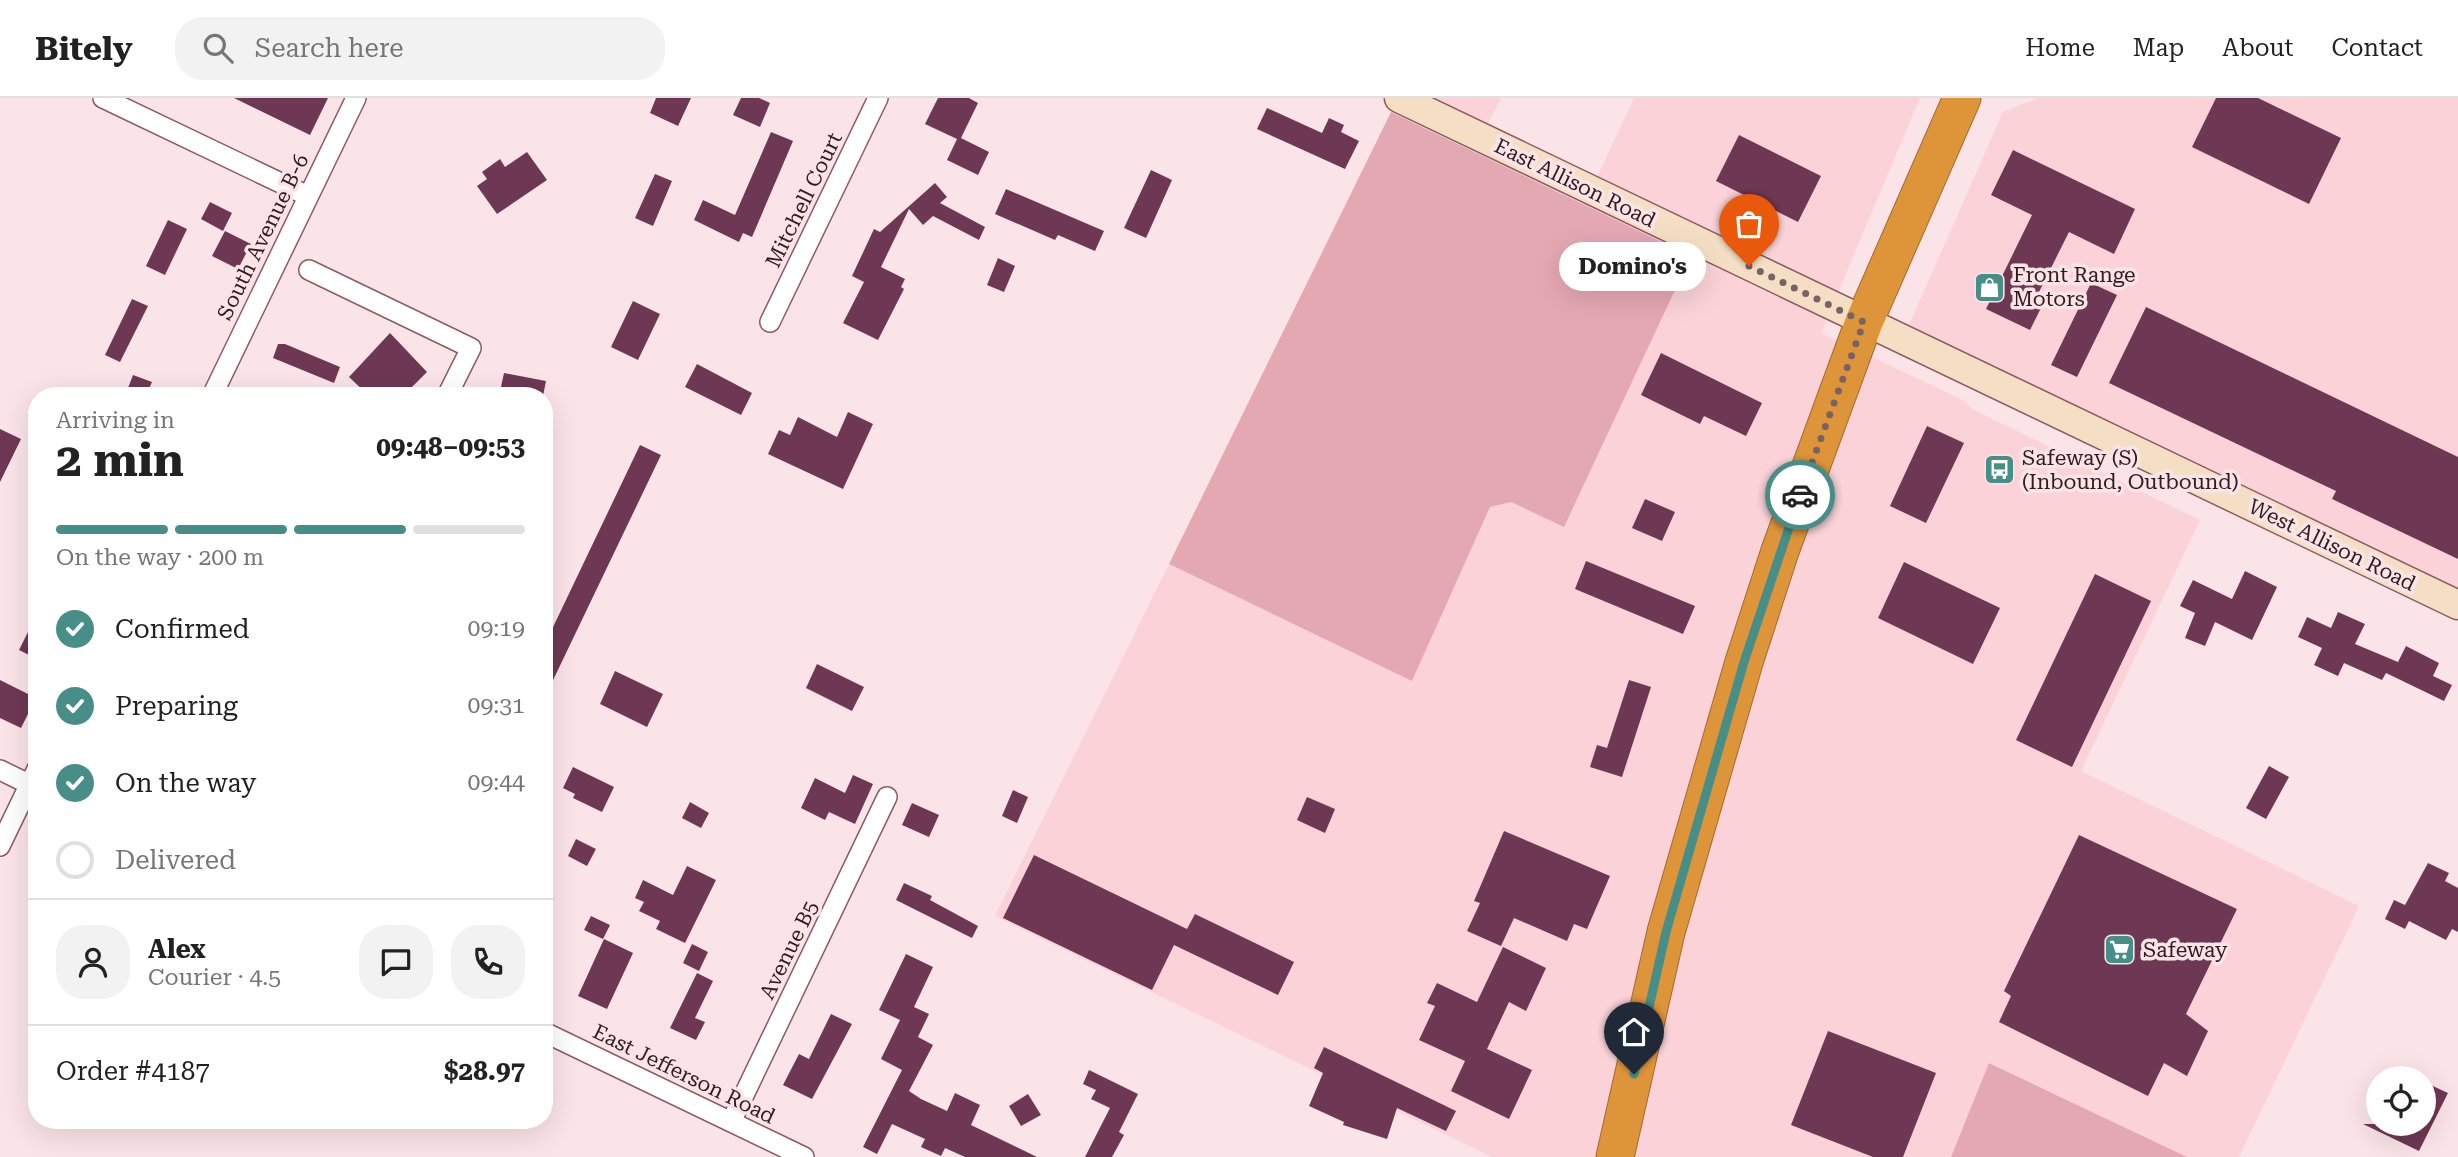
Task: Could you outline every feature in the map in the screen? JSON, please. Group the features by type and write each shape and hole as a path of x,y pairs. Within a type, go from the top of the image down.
{"highway":[{"path":"1615,1157 1666,932 1744,662 1789,525 1864,322 1962,98"}],"street":[{"path":"103,98 308,196"},
{"name":"South Avenue B-6","path":"216,387 356,98"},
{"name":"Mitchell Court","path":"770,322 878,98"},
{"name":"East Allison Road","path":"1399,98 1864,322"},
{"path":"309,270 471,348 452,387"},
{"name":"West Allison Road","path":"1864,322 2458,605"},
{"path":"0,770 28,778"},
{"path":"0,846 28,792"},
{"name":"Avenue B5","path":"732,1122 887,797"},
{"name":"East Jefferson Road","path":"553,1036 732,1122 764,1148 804,1157"}],"shaded area":[{"path":"1425,98 1501,98 1486,127"},
{"path":"1634,98 1920,98 1821,333 1963,400 1972,409 2200,520 2081,771 2359,906 2239,1157 2187,1157 1990,1063 1951,1157 1492,1157 995,916 1169,564 1412,681 1490,507 1511,502 1564,527 1691,256 1584,205"},
{"path":"2038,98 2458,98 2458,594 1910,330 1909,325 2003,112"},
{"path":"1391,112 1691,256 1564,527 1511,502 1490,507 1412,681 1169,564"},
{"path":"1989,1063 2187,1157 1951,1157"}],"building":[{"path":"234,98 328,98 310,135"},
{"path":"656,98 691,98 678,126 650,113"},
{"path":"741,98 759,98 770,103 760,127 733,115"},
{"path":"938,98 969,98 978,103 961,138 989,152 978,175 947,160 957,139 925,124"},
{"path":"2216,98 2258,98 2341,138 2309,204 2192,147"},
{"path":"1267,108 1322,133 1329,118 1344,125 1341,132 1359,141 1345,169 1257,129"},
{"path":"771,132 793,141 752,237 743,233 739,242 694,220 703,200 735,215"},
{"path":"1739,135 1821,176 1798,222 1716,181"},
{"path":"2013,150 2135,209 2114,254 2069,232 2037,296 2045,300 2030,330 1986,309 2032,215 1991,195"},
{"path":"527,152 547,180 497,214 477,186 487,179 482,172 500,159 505,167"},
{"path":"1151,170 1172,180 1146,238 1124,228"},
{"path":"655,174 672,181 653,226 635,218"},
{"path":"935,183 947,197 940,203 985,227 979,240 933,216 923,225 909,209 881,267 905,279 901,287 904,289 878,340 843,323 864,282 852,276 874,229 880,232"},
{"path":"1006,189 1104,231 1095,251 1058,235 1055,240 995,214"},
{"path":"210,202 232,213 223,231 201,219"},
{"path":"168,220 187,229 165,275 146,266"},
{"path":"225,231 251,244 238,269 212,256"},
{"path":"998,258 1015,266 1004,292 987,285"},
{"path":"2091,283 2117,295 2077,377 2051,365"},
{"path":"132,299 148,306 120,362 105,355"},
{"path":"633,301 660,314 638,360 611,347"},
{"path":"2146,307 2458,457 2458,559 2332,499 2336,491 2109,383"},
{"path":"390,333 427,372 412,387 360,387 349,377"},
{"path":"278,344 285,344 340,367 334,383 273,358"},
{"path":"1661,353 1762,403 1746,436 1704,416 1700,424 1641,395"},
{"path":"697,364 752,393 741,415 685,387"},
{"path":"504,373 546,381 545,387 501,387"},
{"path":"133,375 152,382 150,387 128,387"},
{"path":"848,412 873,424 843,489 768,454 779,430 790,435 798,417 837,437"},
{"path":"1927,426 1964,443 1926,523 1890,506"},
{"path":"0,429 21,439 0,482"},
{"path":"640,445 661,455 553,680 553,627"},
{"path":"1645,499 1675,512 1662,541 1632,528"},
{"path":"1586,561 1695,606 1683,634 1575,589"},
{"path":"1904,562 2000,608 1973,664 1878,618"},
{"path":"2245,571 2277,587 2252,640 2215,622 2205,646 2185,638 2195,613 2180,606 2193,580 2232,599"},
{"path":"2095,574 2151,601 2072,767 2016,740"},
{"path":"2338,612 2365,624 2355,644 2398,662 2406,646 2439,663 2433,676 2452,685 2444,701 2386,673 2382,680 2344,663 2338,676 2314,665 2322,648 2298,637 2307,617 2331,628"},
{"path":"28,632 28,654 19,650"},
{"path":"817,664 864,687 852,711 806,688"},
{"path":"615,671 663,694 647,727 600,704"},
{"path":"0,680 28,694 28,714 21,728 0,718"},
{"path":"1629,680 1651,687 1622,777 1590,767 1597,745 1607,748"},
{"path":"2269,766 2289,777 2266,819 2246,808"},
{"path":"573,767 614,787 602,812 573,798 575,794 563,788"},
{"path":"853,775 873,784 855,824 829,812 825,820 801,808 815,778 845,793"},
{"path":"1013,790 1028,797 1017,823 1002,816"},
{"path":"1307,797 1335,809 1325,833 1297,820"},
{"path":"690,802 709,813 701,828 682,818"},
{"path":"912,803 939,815 929,837 902,825"},
{"path":"1504,831 1610,876 1587,929 1574,924 1567,941 1514,918 1501,946 1467,931 1480,903 1474,901"},
{"name":"Safeway","path":"2079,835 2237,909 2186,1014 2208,1031 2187,1076 2164,1063 2148,1096 1999,1022 2011,996 2004,991"},
{"path":"576,839 596,849 587,866 568,856"},
{"path":"1034,855 1187,929 1195,914 1294,962 1278,995 1174,945 1152,990 1003,918"},
{"path":"2428,863 2449,873 2445,881 2458,888 2458,932 2452,929 2446,940 2409,921 2405,929 2385,919 2394,900 2405,905"},
{"path":"687,866 716,880 685,943 656,929 660,921 639,911 644,902 635,898 643,880 673,895"},
{"path":"904,883 932,896 930,900 978,926 972,938 896,900"},
{"path":"591,916 610,925 603,939 584,930"},
{"path":"604,939 633,953 607,1009 578,996"},
{"path":"692,944 708,952 699,971 683,963"},
{"path":"1503,947 1546,968 1526,1011 1509,1002 1487,1049 1532,1070 1509,1119 1451,1091 1465,1061 1419,1040 1435,1006 1427,1003 1437,983 1477,1002"},
{"path":"906,954 933,967 914,1007 929,1014 918,1037 933,1045 909,1091 947,1111 955,1093 980,1105 971,1125 1037,1157 965,1157 945,1148 941,1156 921,1147 925,1139 892,1124 877,1154 863,1147 902,1070 881,1059 900,1020 879,1010"},
{"path":"697,973 713,981 695,1018 705,1022 696,1040 670,1028"},
{"path":"831,1014 852,1024 812,1099 783,1085 799,1054 809,1059"},
{"path":"1828,1031 1936,1073 1903,1157 1873,1157 1791,1125"},
{"path":"1324,1047 1456,1111 1446,1131 1397,1108 1387,1139 1343,1125 1344,1122 1309,1106 1323,1073 1314,1068"},
{"path":"1089,1070 1138,1094 1119,1132 1124,1135 1112,1157 1085,1157 1110,1108 1091,1099 1096,1090 1083,1084"},
{"path":"2436,1088 2448,1093 2436,1117"},
{"path":"1028,1094 1041,1115 1021,1126 1009,1106"},
{"path":"2388,1136 2426,1136 2419,1151"}],"way so far":[{"path":"1749,266 1864,322 1800,495"}],"place":[{"name":"Domino's","path":"1749,266"},
{"name":"Front Range Motors","path":"1990,287"},
{"name":"Safeway (S) (Inbound, Outbound)","path":"1999,470"},
{"name":"Safeway","path":"2120,950"}],"route":[{"path":"1634,1074 1666,932 1744,662 1800,495"}]}
